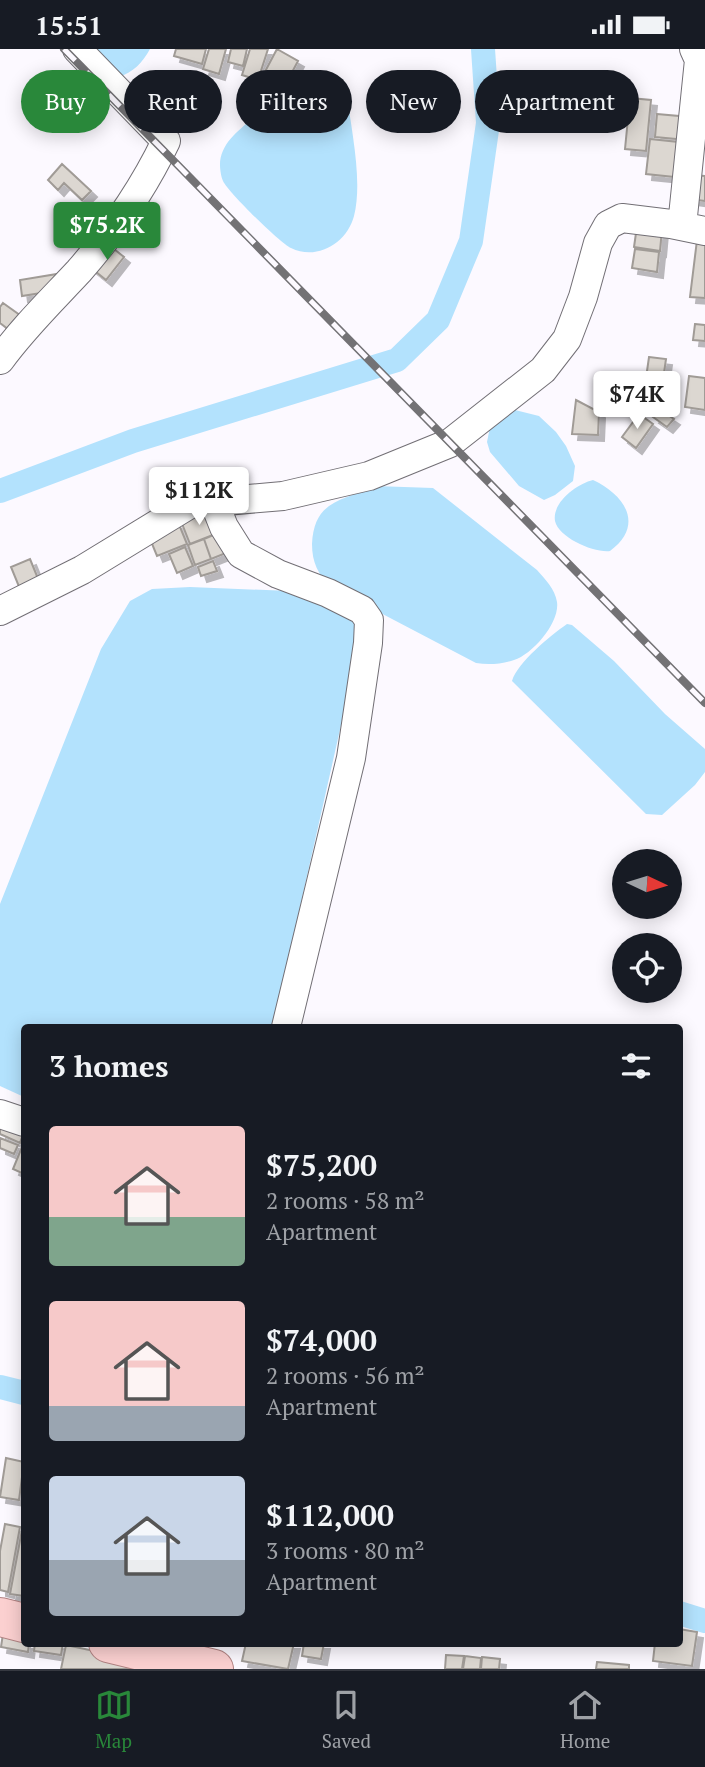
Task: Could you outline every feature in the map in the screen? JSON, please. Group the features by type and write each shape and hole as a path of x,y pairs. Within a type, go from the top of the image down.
{"main road":[{"path":"0,1617 21,1622"},
{"path":"124,1647 214,1669"}],"street":[{"path":"0,360 118,223 143,186 166,141 77,49"},
{"path":"0,611 82,570 190,504 283,496 369,476 450,443 542,370 567,339 583,297 598,243 608,225 622,218 693,229 699,60 694,49"},
{"path":"214,502 241,554 278,574 328,593 362,610 369,620 351,758 287,1024"},
{"path":"0,1114 21,1121"}],"water":[{"path":"88,49 150,49 137,66 132,70 124,70 124,75 118,77"},
{"path":"352,132 357,171 356,202 354,216 345,234 330,247 311,252 291,248 276,237 234,195 222,179 221,157 237,133"},
{"path":"515,410 539,416 556,432 575,466 573,481 544,500 519,486 490,452 487,442 490,427"},
{"path":"593,480 614,494 627,511 627,531 610,551 595,550 578,543 563,533 555,521 557,507 561,501 580,485"},
{"path":"375,486 433,488 537,570 556,597 557,610 550,628 537,644 514,660 495,664 476,663 331,587 319,573 313,557 312,544 318,518 332,504"},
{"path":"190,587 290,591 364,623 274,1024 21,1024 21,1096 0,1086 0,904 101,649 130,601 152,589"},
{"path":"567,624 572,625 614,661 665,714 705,749 705,772 695,785 662,815 646,814 512,681 528,658"}],"building":[{"path":"176,49 206,49 202,64 174,56"},
{"path":"209,49 226,49 220,70 203,69"},
{"path":"231,49 247,49 243,66 228,62"},
{"path":"250,49 268,49 261,70 244,70"},
{"path":"277,49 298,61 293,70 266,70"},
{"path":"639,99 651,100 646,151 625,149 627,133 639,133"},
{"path":"657,114 690,117 687,140 655,137"},
{"path":"650,139 688,143 684,178 646,174"},
{"path":"62,164 91,191 82,200 64,183 58,190 48,180"},
{"path":"693,175 705,176 705,201 690,199"},
{"path":"637,226 662,229 660,251 634,247"},
{"path":"697,240 705,241 705,298 690,297"},
{"path":"109,245 124,257 106,280 90,267"},
{"path":"635,249 659,252 657,272 632,268"},
{"path":"57,274 60,290 22,296 20,280"},
{"path":"3,303 24,318 13,333 0,323 0,307"},
{"path":"695,324 705,325 705,341 693,340"},
{"path":"649,357 666,359 663,380 646,378"},
{"path":"689,376 705,378 705,410 685,407"},
{"path":"576,400 599,412 598,435 572,434"},
{"path":"659,409 674,419 667,427 653,417"},
{"path":"639,414 653,424 636,448 622,437"},
{"path":"209,511 218,533 190,544 181,521"},
{"path":"178,522 187,544 157,556 148,534"},
{"path":"218,533 226,553 211,559 204,539"},
{"path":"204,539 211,559 195,565 188,545"},
{"path":"185,547 193,566 177,573 169,554"},
{"path":"30,559 41,586 22,594 11,567"},
{"path":"213,561 217,571 201,576 198,567"},
{"path":"0,1128 21,1131 20,1143 0,1134"},
{"path":"0,1138 18,1145 14,1154 0,1148"},
{"path":"21,1149 21,1173 13,1169"},
{"path":"6,1458 21,1461 19,1500 0,1497"},
{"path":"5,1524 20,1527 8,1592 0,1590 0,1551"},
{"path":"21,1535 21,1596 10,1594"},
{"path":"4,1627 21,1630 21,1647 29,1647 28,1652 1,1647"},
{"path":"683,1630 697,1632 692,1666 653,1661 655,1647 683,1647"},
{"path":"34,1647 62,1647 61,1655 34,1651"},
{"path":"66,1647 75,1647 179,1669 61,1669"},
{"path":"245,1647 293,1647 288,1669 242,1661"},
{"path":"303,1647 323,1647 321,1659 302,1656"},
{"path":"446,1655 464,1656 462,1669 445,1669"},
{"path":"465,1656 481,1658 480,1669 463,1669"},
{"path":"482,1657 500,1659 499,1669 481,1669"},
{"path":"597,1662 629,1665 629,1669 596,1669"}],"waterway":[{"path":"0,491 133,441 397,360 438,320 471,241 488,123 483,49"},
{"path":"0,1387 21,1392"},
{"path":"683,1614 705,1621"}],"railway":[{"path":"64,49 705,703"}]}
